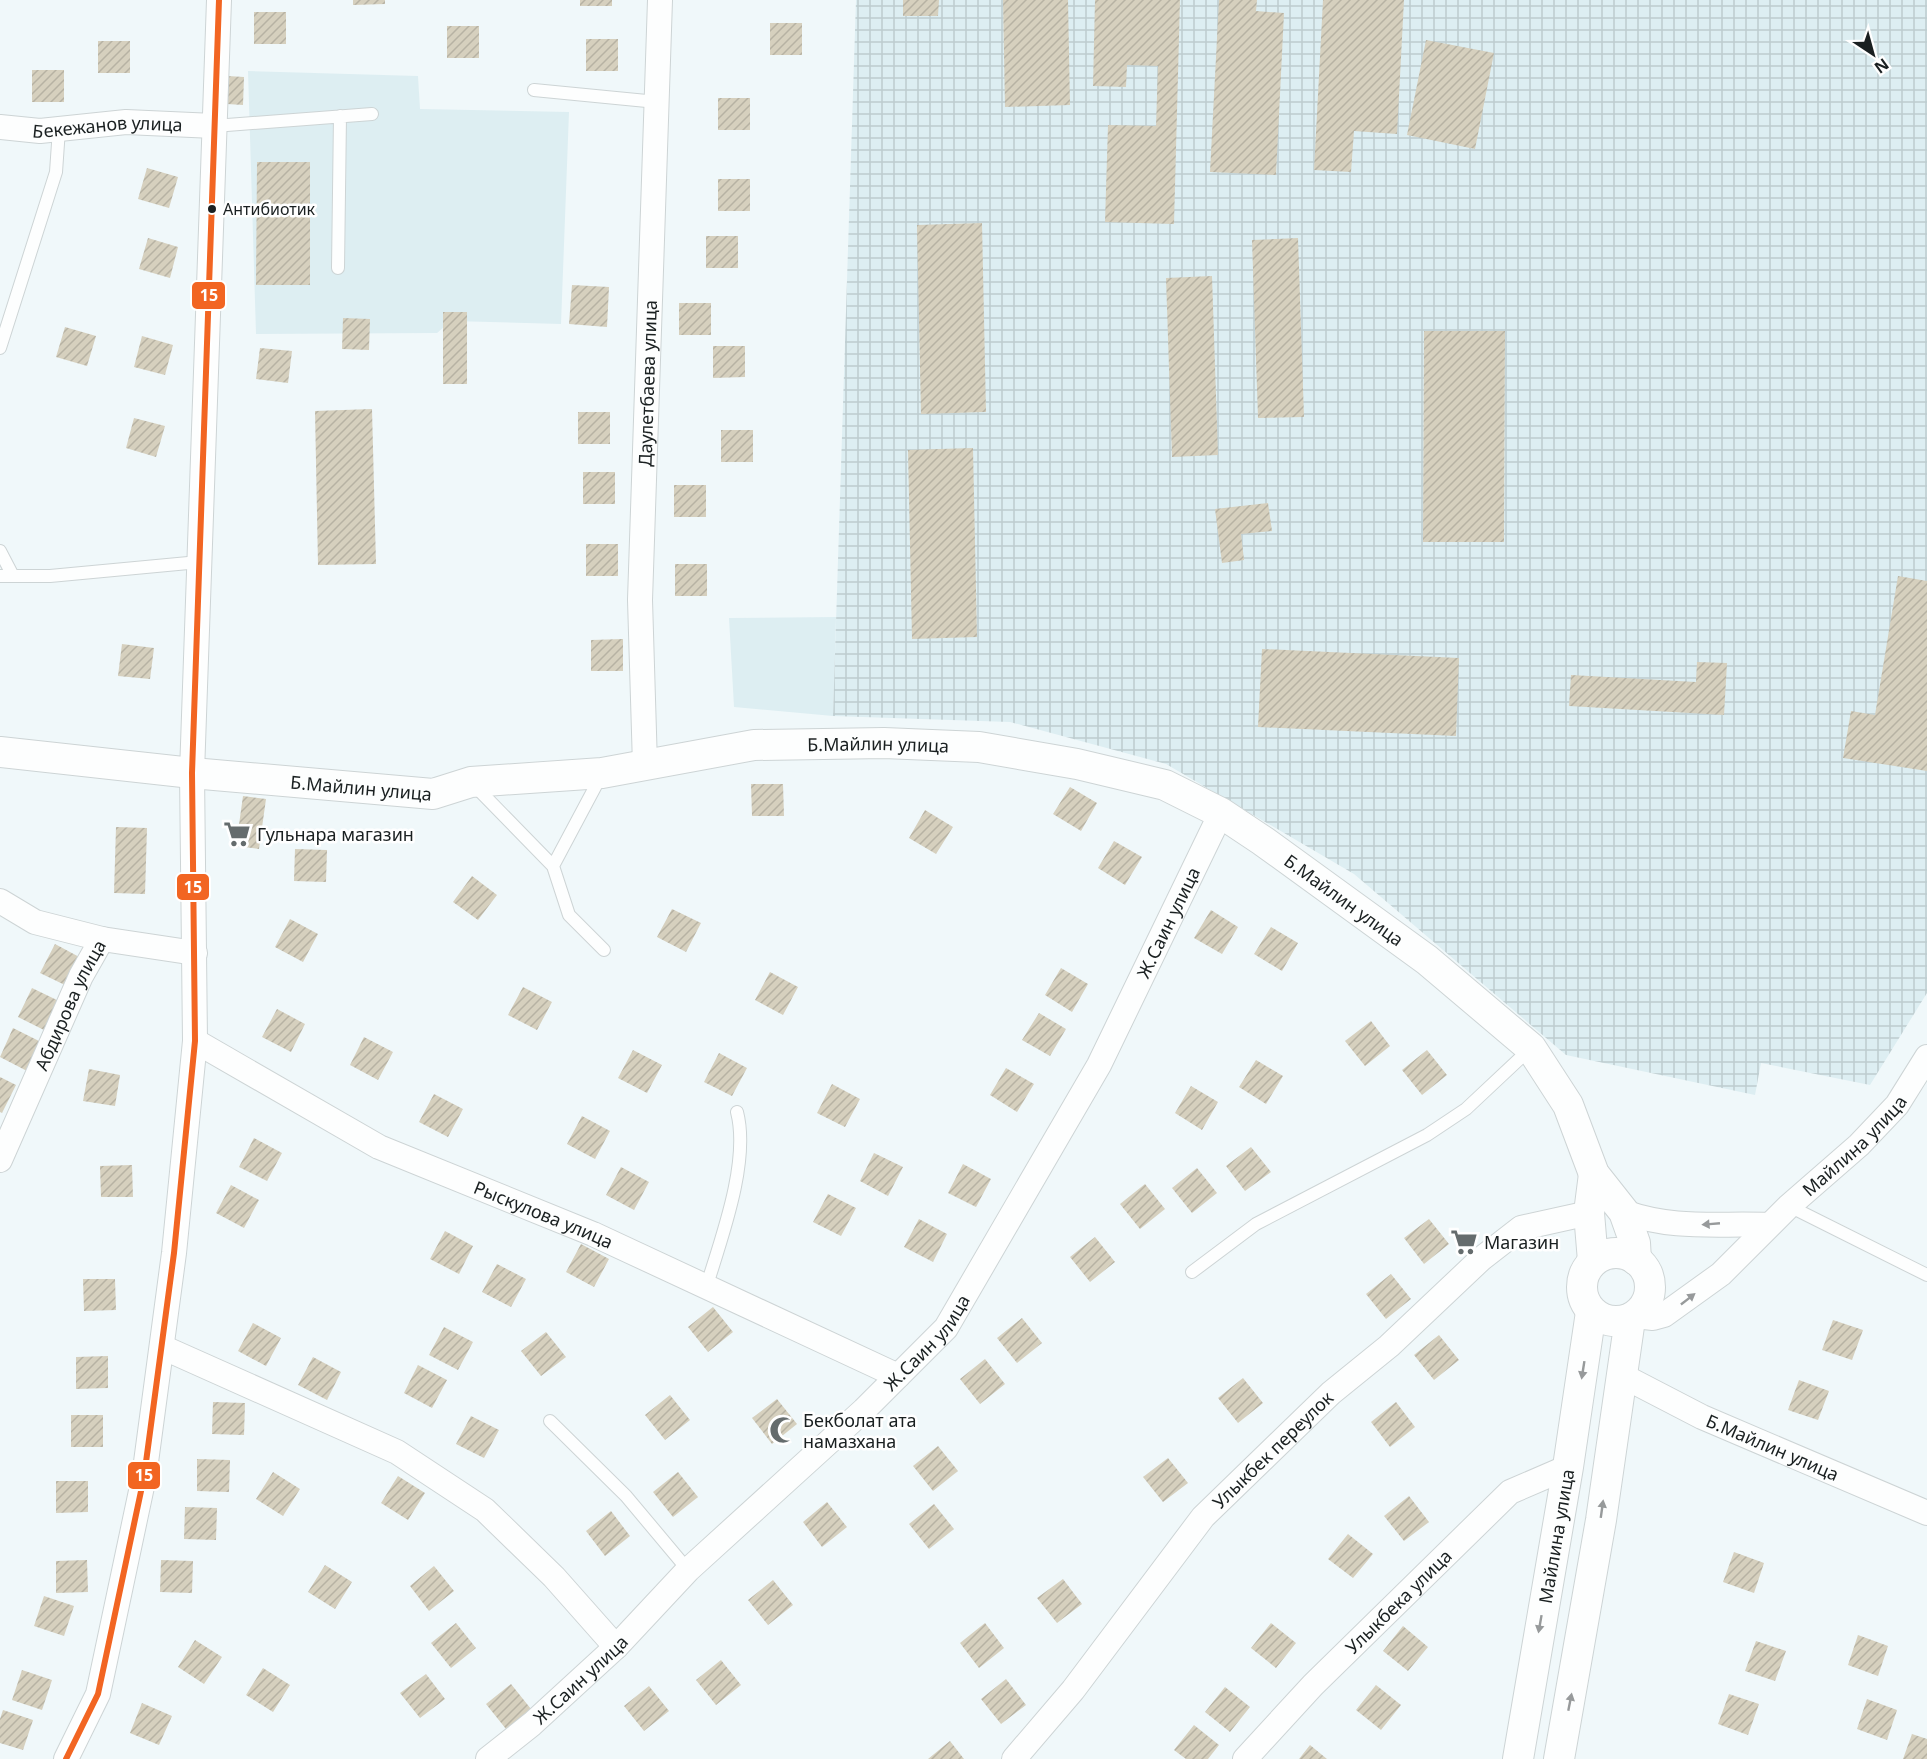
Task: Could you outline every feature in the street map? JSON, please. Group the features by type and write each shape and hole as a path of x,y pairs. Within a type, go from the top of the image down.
{"street":[{"path":"66,1759 98,1694 144,1477 174,1253 195,1041 192,773 219,0"},
{"name":"Даулетбаева улица","path":"645,765 640,600 660,0"},
{"name":"Бекежанов улица","path":"0,127 40,130 126,122 214,126"},
{"name":"Б.Майлин улица","path":"0,752 192,773 433,794 471,782 602,773 754,745 884,743 980,747 1077,764 1166,785 1221,813 1427,960 1532,1048 1569,1105 1594,1174 1624,1212 1635,1243 1636,1260"},
{"name":"Ж.Саин улица","path":"488,1759 531,1724 616,1647 688,1570 946,1329 1099,1065 1221,813"},
{"path":"0,901 35,922 102,939"},
{"name":"Абдирова улица","path":"0,1160 81,976 102,939 195,953"},
{"name":"Рыскулова улица","path":"195,1041 379,1147 593,1234 898,1376"},
{"name":"Майлина улица","path":"1593,1261 1584,1272 1581,1286 1583,1300 1591,1312 1603,1320 1618,1322 1632,1317 1653,1318 1676,1308 1721,1274 1789,1206 1867,1137 1897,1104 1927,1057"},
{"name":"Б.Майлин улица","path":"1593,1261 1589,1213 1594,1174"},
{"path":"1624,1212 1650,1221 1676,1225 1769,1226"},
{"name":"Улыкбек переулок","path":"1014,1759 1073,1690 1203,1517 1331,1393 1389,1346 1481,1259 1521,1228 1589,1213"},
{"path":"1559,1759 1601,1520 1621,1375 1632,1317 1643,1309 1649,1297 1650,1283 1646,1270 1636,1260 1622,1253 1607,1254 1593,1261"},
{"name":"Майлина улица","path":"1518,1759 1568,1467 1591,1312"},
{"path":"162,1347 397,1452 466,1497 485,1510 554,1577 616,1647"},
{"name":"Б.Майлин улица","path":"1621,1375 1702,1417 1927,1513"},
{"name":"Улыкбека улица","path":"1245,1759 1313,1685 1510,1492 1568,1467"}],"lane":[{"path":"534,90 657,102"},
{"path":"214,126 372,114"},
{"path":"338,267 340,116"},
{"path":"0,348 56,172 59,129"},
{"path":"0,551 6,576 50,576 199,562"},
{"path":"553,866 602,773"},
{"path":"471,782 553,866 569,915 604,950"},
{"path":"1192,1272 1256,1224 1427,1135 1466,1109 1532,1048"},
{"path":"706,1288 731,1207 742,1130 737,1113"},
{"path":"1789,1206 1927,1275"},
{"path":"550,1421 626,1496 688,1570"}],"shaded area":[{"path":"856,0 1927,0 1927,993 1870,1085 1761,1063 1755,1095 1566,1055 1354,874 1166,764 1010,722 833,716"},
{"path":"248,71 418,76 420,109 569,112 561,324 451,321 437,333 256,334"},
{"path":"836,617 833,716 734,707 729,618"}],"building":[{"path":"353,0 385,0 385,4 353,5"},
{"path":"580,0 612,0 612,6 580,6"},
{"path":"903,0 939,0 938,16 903,16"},
{"path":"1003,0 1068,0 1070,105 1005,107"},
{"path":"1095,0 1180,0 1174,224 1105,222 1108,125 1156,126 1158,66 1127,65 1126,87 1093,86"},
{"path":"1219,0 1257,0 1256,11 1284,13 1276,175 1210,172"},
{"path":"1323,0 1404,0 1397,134 1354,131 1351,172 1314,170"},
{"path":"254,12 286,12 286,44 254,44"},
{"path":"770,23 802,23 802,55 770,55"},
{"path":"447,26 479,26 479,58 447,58"},
{"path":"586,39 618,39 618,71 586,71"},
{"path":"1426,40 1494,53 1475,149 1407,135"},
{"path":"98,41 130,41 130,73 98,73"},
{"path":"32,70 64,70 64,102 32,102"},
{"path":"228,76 244,77 243,105 227,104"},
{"path":"718,98 750,98 750,130 718,130"},
{"path":"257,162 310,162 310,285 256,285"},
{"path":"147,168 178,177 169,208 138,199"},
{"path":"718,179 750,179 750,211 718,211"},
{"path":"982,223 986,412 921,414 917,225"},
{"path":"706,236 738,236 738,268 706,268"},
{"path":"148,238 178,247 170,278 139,269"},
{"path":"1298,238 1304,417 1258,418 1252,240"},
{"path":"1212,276 1218,455 1172,457 1166,278"},
{"path":"572,285 609,287 607,327 569,324"},
{"path":"679,303 711,303 711,335 679,335"},
{"path":"443,312 467,312 467,384 443,384"},
{"path":"343,318 370,319 369,350 342,349"},
{"path":"65,327 96,336 87,366 56,357"},
{"path":"1424,331 1505,331 1504,542 1423,542"},
{"path":"142,336 173,345 165,375 134,367"},
{"path":"713,346 745,346 745,377 713,378"},
{"path":"260,348 292,351 288,383 256,379"},
{"path":"372,409 376,564 318,565 315,411"},
{"path":"578,412 610,412 610,444 578,444"},
{"path":"134,418 165,426 156,457 126,448"},
{"path":"721,430 753,430 753,462 721,462"},
{"path":"973,448 977,637 912,639 908,450"},
{"path":"583,472 615,472 615,504 583,504"},
{"path":"674,485 706,485 706,517 674,517"},
{"path":"1268,503 1272,531 1241,534 1244,560 1222,563 1215,509"},
{"path":"586,544 618,544 618,576 586,576"},
{"path":"675,564 707,564 707,596 675,596"},
{"path":"1898,576 1927,581 1927,771 1843,758 1851,711 1875,715"},
{"path":"623,639 623,671 591,671 591,640"},
{"path":"122,644 154,648 150,679 118,676"},
{"path":"1262,649 1459,658 1456,736 1258,727"},
{"path":"1697,662 1727,663 1724,715 1569,706 1571,675 1696,682"},
{"path":"751,784 783,784 784,816 752,816"},
{"path":"1070,787 1097,803 1081,831 1053,814"},
{"path":"243,796 266,799 259,849 236,846"},
{"path":"925,810 953,827 936,854 909,838"},
{"path":"116,827 147,828 145,894 114,893"},
{"path":"1114,841 1142,857 1125,885 1098,868"},
{"path":"295,849 327,850 326,882 294,881"},
{"path":"472,876 497,895 478,920 453,902"},
{"path":"672,909 701,923 686,952 657,937"},
{"path":"1211,910 1238,927 1222,954 1194,938"},
{"path":"290,919 318,934 303,962 275,947"},
{"path":"1271,927 1298,943 1282,971 1254,954"},
{"path":"55,944 83,959 69,987 40,973"},
{"path":"1061,968 1088,984 1072,1012 1045,995"},
{"path":"770,972 798,987 783,1015 755,1000"},
{"path":"523,987 552,1002 537,1030 508,1015"},
{"path":"32,988 61,1002 46,1031 18,1017"},
{"path":"277,1009 305,1024 291,1052 262,1037"},
{"path":"1039,1013 1066,1029 1050,1056 1022,1040"},
{"path":"1371,1021 1390,1046 1365,1066 1345,1041"},
{"path":"13,1028 41,1042 27,1071 0,1057"},
{"path":"364,1037 393,1052 378,1080 350,1065"},
{"path":"633,1050 662,1065 647,1093 618,1078"},
{"path":"1427,1050 1447,1075 1422,1095 1402,1070"},
{"path":"719,1053 747,1068 732,1096 704,1082"},
{"path":"1256,1060 1283,1076 1266,1104 1239,1087"},
{"path":"1006,1068 1034,1084 1017,1112 990,1095"},
{"path":"89,1069 120,1075 115,1106 83,1101"},
{"path":"0,1077 16,1085 2,1113 0,1112"},
{"path":"832,1084 860,1099 845,1127 817,1113"},
{"path":"1191,1086 1218,1102 1202,1130 1175,1113"},
{"path":"434,1094 463,1109 448,1137 419,1122"},
{"path":"582,1116 610,1131 595,1159 567,1144"},
{"path":"254,1138 282,1153 267,1181 239,1167"},
{"path":"1251,1147 1271,1172 1245,1191 1226,1166"},
{"path":"874,1153 903,1167 888,1196 860,1181"},
{"path":"963,1164 991,1179 976,1207 948,1193"},
{"path":"132,1165 133,1197 101,1197 100,1166"},
{"path":"621,1167 649,1182 634,1210 606,1195"},
{"path":"1197,1168 1217,1193 1192,1213 1172,1188"},
{"path":"1145,1184 1165,1209 1140,1229 1120,1204"},
{"path":"231,1185 259,1200 244,1228 216,1213"},
{"path":"828,1194 856,1208 841,1236 813,1222"},
{"path":"919,1219 947,1234 933,1262 904,1247"},
{"path":"1429,1219 1449,1244 1424,1264 1404,1238"},
{"path":"445,1231 473,1246 459,1274 430,1259"},
{"path":"1095,1237 1115,1262 1090,1282 1070,1257"},
{"path":"581,1244 609,1259 594,1287 566,1272"},
{"path":"497,1264 526,1279 511,1307 482,1292"},
{"path":"1391,1274 1411,1299 1386,1319 1366,1294"},
{"path":"83,1279 115,1279 116,1310 84,1311"},
{"path":"713,1307 733,1332 708,1352 688,1327"},
{"path":"1022,1318 1042,1343 1017,1363 997,1338"},
{"path":"1833,1320 1863,1330 1852,1360 1822,1350"},
{"path":"253,1323 281,1338 266,1366 238,1351"},
{"path":"444,1327 473,1342 458,1370 429,1355"},
{"path":"546,1332 566,1357 541,1376 521,1351"},
{"path":"1439,1335 1459,1360 1434,1380 1414,1355"},
{"path":"108,1356 108,1388 76,1389 76,1357"},
{"path":"313,1357 341,1372 327,1400 298,1385"},
{"path":"985,1359 1005,1384 980,1404 960,1379"},
{"path":"418,1365 447,1380 432,1408 404,1393"},
{"path":"1243,1378 1263,1403 1238,1423 1218,1398"},
{"path":"1799,1380 1829,1391 1818,1420 1788,1410"},
{"path":"670,1395 690,1420 665,1440 645,1415"},
{"path":"777,1399 797,1424 772,1444 752,1418"},
{"path":"213,1402 245,1403 244,1435 212,1434"},
{"path":"1396,1402 1415,1427 1390,1447 1371,1422"},
{"path":"71,1415 103,1415 103,1447 71,1447"},
{"path":"471,1416 499,1430 484,1458 456,1444"},
{"path":"938,1446 958,1471 933,1491 913,1466"},
{"path":"1168,1458 1188,1483 1163,1502 1143,1477"},
{"path":"197,1459 230,1460 229,1492 197,1491"},
{"path":"273,1472 300,1489 283,1516 256,1499"},
{"path":"678,1472 698,1497 673,1517 653,1492"},
{"path":"398,1476 425,1493 408,1520 381,1503"},
{"path":"56,1481 88,1481 88,1512 56,1513"},
{"path":"1409,1496 1429,1522 1404,1541 1384,1516"},
{"path":"827,1502 847,1527 822,1547 803,1522"},
{"path":"934,1504 954,1529 929,1549 909,1524"},
{"path":"185,1507 217,1508 216,1540 184,1539"},
{"path":"611,1511 630,1536 605,1556 586,1531"},
{"path":"1348,1534 1373,1554 1353,1578 1328,1559"},
{"path":"1734,1552 1764,1563 1754,1593 1723,1582"},
{"path":"87,1560 88,1592 56,1593 56,1561"},
{"path":"161,1560 193,1561 192,1593 160,1592"},
{"path":"325,1565 352,1582 335,1609 308,1592"},
{"path":"434,1566 454,1591 429,1611 410,1586"},
{"path":"1063,1579 1082,1604 1057,1623 1037,1598"},
{"path":"773,1580 793,1605 768,1625 748,1600"},
{"path":"44,1596 74,1606 64,1636 34,1626"},
{"path":"456,1623 476,1648 451,1668 431,1643"},
{"path":"985,1623 1004,1648 979,1668 960,1643"},
{"path":"1271,1623 1296,1643 1276,1668 1251,1648"},
{"path":"1403,1626 1428,1647 1408,1671 1383,1651"},
{"path":"1858,1635 1888,1646 1878,1676 1848,1665"},
{"path":"195,1640 222,1657 204,1684 178,1667"},
{"path":"1756,1641 1786,1651 1775,1681 1745,1671"},
{"path":"721,1660 741,1685 716,1705 696,1680"},
{"path":"263,1668 290,1685 273,1712 246,1695"},
{"path":"22,1670 52,1680 42,1710 12,1700"},
{"path":"426,1674 445,1699 420,1718 400,1693"},
{"path":"1006,1679 1026,1705 1001,1724 981,1699"},
{"path":"511,1684 531,1709 506,1729 486,1704"},
{"path":"1376,1685 1401,1705 1381,1730 1356,1710"},
{"path":"649,1686 669,1711 644,1731 624,1706"},
{"path":"1225,1687 1250,1707 1230,1732 1205,1712"},
{"path":"1729,1694 1759,1704 1748,1735 1718,1724"},
{"path":"1867,1699 1897,1710 1887,1740 1857,1729"},
{"path":"142,1703 172,1716 159,1745 130,1733"},
{"path":"3,1710 33,1720 23,1750 0,1743 0,1719"},
{"path":"1194,1725 1219,1745 1208,1759 1186,1759 1174,1750"},
{"path":"1912,1734 1927,1739 1927,1759 1903,1759"},
{"path":"950,1741 964,1759 928,1759"},
{"path":"1310,1745 1327,1759 1299,1759"}],"transit line":[{"name":"15","path":"66,1759 98,1694 144,1477 174,1253 195,1041 192,773 219,0"}],"place":[{"name":"Антибиотик","path":"212,209"},
{"name":"Гульнара магазин","path":"237,834"},
{"name":"Магазин","path":"1464,1242"},
{"name":"Бекболат ата намазхана","path":"783,1430"}]}
